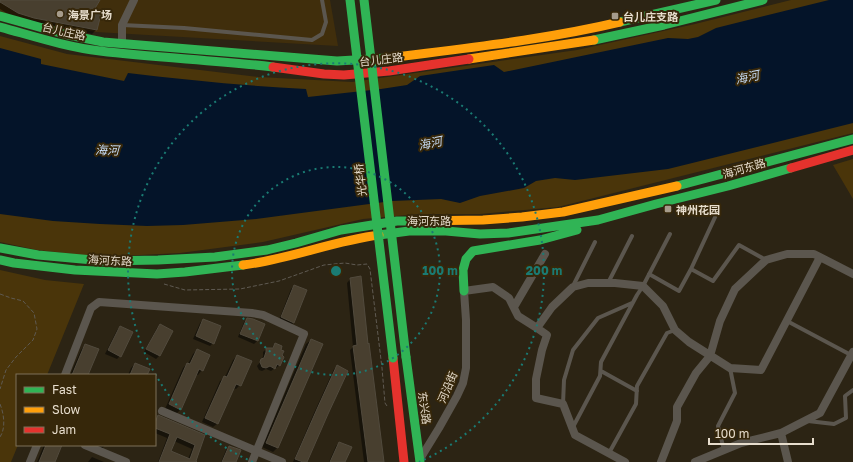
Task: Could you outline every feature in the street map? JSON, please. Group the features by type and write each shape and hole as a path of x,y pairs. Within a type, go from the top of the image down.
{"main road":[{"name":"光华桥","path":"350,0 398,408"},
{"name":"东兴路","path":"364,0 406,356 420,461"},
{"name":"台儿庄路","path":"0,16 103,42 337,62 383,59 526,40 596,28 688,3 716,0"},
{"name":"台儿庄路","path":"0,27 70,46 100,51 247,64 324,74 344,75 389,71 604,38 664,25 763,0"},
{"name":"海河东路","path":"0,248 38,255 104,261 215,257 267,250 341,230 397,221 482,220 563,212 670,188 853,139"},
{"name":"海河东路","path":"0,260 74,270 149,274 185,272 246,265 299,254 339,242 409,231 446,231 480,234 508,233 598,220 728,186 853,150"},
{"path":"464,291 463,270 466,259 473,251 571,232 598,220"},
{"path":"398,408 404,462"}],"street":[{"path":"122,43 122,25 134,0"},
{"path":"688,3 691,18"},
{"path":"514,307 545,254"},
{"path":"661,462 677,421 677,407 696,373 710,356 720,321 735,289 766,260 787,254 814,254 853,274"},
{"path":"537,328 552,307 573,287 588,284 608,283 643,286 663,306 675,330 689,342 730,368 760,370 820,257"},
{"path":"464,291 493,287 509,298 518,316 547,335 542,350 536,379 536,398 563,404 575,435 625,462"},
{"name":"河沿街","path":"420,461 463,383 466,368 466,320 464,291"},
{"path":"65,374 91,308 99,302 264,315 304,334 252,462"},
{"path":"695,462 741,443 781,433 820,413 852,353"},
{"path":"162,411 282,462"},
{"path":"781,433 788,462"},
{"path":"30,462 37,446"},
{"path":"88,446 126,462"}],"lane":[{"path":"122,25 184,28 312,40 322,34 326,22 322,0"},
{"path":"649,274 679,291 717,213"},
{"path":"572,429 600,376 601,362 670,234"},
{"path":"608,283 632,236"},
{"path":"573,287 595,242"},
{"path":"691,269 713,281 739,245 766,260"},
{"path":"563,404 564,380 573,350 598,318 632,303"},
{"path":"787,321 852,353"},
{"path":"609,453 636,404 637,386 667,333 675,330"},
{"path":"724,450 718,426 735,393 730,368"},
{"path":"601,371 637,391"},
{"path":"806,420 834,424 846,418 845,396 853,390"}],"path":[{"path":"163,284 185,290 240,289 280,281 324,265 345,263 357,265 367,264 370,269 385,403 389,408 398,408"},
{"path":"0,294 23,301 34,313 37,329 33,340 16,357 6,370 0,388"},
{"path":"0,404 3,413 3,432 0,437"}],"shaded area":[{"path":"0,0 330,0 338,46 96,32 17,17 0,11"},
{"path":"791,0 853,0 853,133 558,207 480,214 419,214 363,219 263,242 180,253 101,257 37,250 0,242 0,36 67,54 259,77 352,82 577,50 695,24"},
{"path":"853,159 853,199 833,165"},
{"path":"0,270 45,280 84,284 47,374 16,374 16,446 18,446 11,462 0,462"}],"water":[{"name":"海河","path":"829,0 853,0 853,123 668,169 575,180 555,178 536,181 524,188 480,196 460,203 441,199 392,201 256,219 183,225 147,226 53,221 0,214 0,48 41,59 41,64 124,81 128,73 306,89 308,97 407,85 420,76 494,65 504,72 668,38 688,39 698,37 716,28"}],"building":[{"name":"海景广场","path":"0,0 100,0 94,10 101,14 97,30 34,18 18,13 0,2"},
{"path":"361,276 368,344 369,343 384,462 368,462 353,346 357,345 350,278"},
{"path":"294,285 307,290 294,323 281,317"},
{"path":"247,318 265,324 258,341 240,334"},
{"path":"203,319 221,326 214,344 196,336"},
{"path":"160,324 173,331 160,356 146,349"},
{"path":"120,326 133,332 121,357 108,350"},
{"path":"311,339 323,344 278,448 266,443"},
{"path":"275,343 282,346 281,350 284,351 282,355 284,357 280,366 277,364 275,369 270,366 266,368 262,367 260,362 261,359 264,358 266,348 273,348"},
{"path":"85,344 99,349 88,374 72,374"},
{"path":"197,349 210,355 203,371 199,369 181,410 169,404 187,363 190,364"},
{"path":"237,355 252,361 241,386 236,384 218,424 205,418 224,376 227,377"},
{"path":"135,363 150,369 148,374 130,374"},
{"path":"337,365 348,371 307,462 295,459 317,409"},
{"path":"158,415 205,435 196,461 197,462 159,462 170,434 156,428","holes":["177,437 195,445 190,459 171,451"]},
{"path":"339,442 352,447 345,462 330,462"},
{"path":"46,446 62,446 55,462 39,462"},
{"path":"229,446 241,450 236,462 222,462"}],"traffic: fast":[{"path":"350,0 393,358"},
{"path":"364,0 406,357"},
{"path":"620,22 716,0"},
{"path":"594,40 664,25 763,0"},
{"path":"0,16 64,34 103,42 337,61 388,58"},
{"path":"0,27 50,41 87,49 273,67"},
{"path":"677,186 853,139"},
{"path":"379,235 409,231 446,231 480,234 508,233 598,220 791,168"},
{"path":"0,248 38,255 104,261 215,257 267,250 341,230 397,221 416,221"},
{"path":"464,291 463,270 466,259 473,251 540,240 577,230"},
{"path":"0,260 75,270 157,274 243,265"},
{"path":"406,357 420,462"}],"traffic: slow":[{"path":"388,58 534,39 620,22"},
{"path":"469,59 594,40"},
{"path":"416,221 483,220 563,212 677,186"},
{"path":"243,265 278,259 345,241 379,235"}],"traffic: jam":[{"path":"273,67 324,74 344,75 389,71 469,59"},
{"path":"791,168 853,150"},
{"path":"393,358 404,462"}],"place":[{"name":"海景广场","path":"60,14"},
{"name":"台儿庄支路","path":"615,16"},
{"name":"神州花园","path":"668,209"}]}
